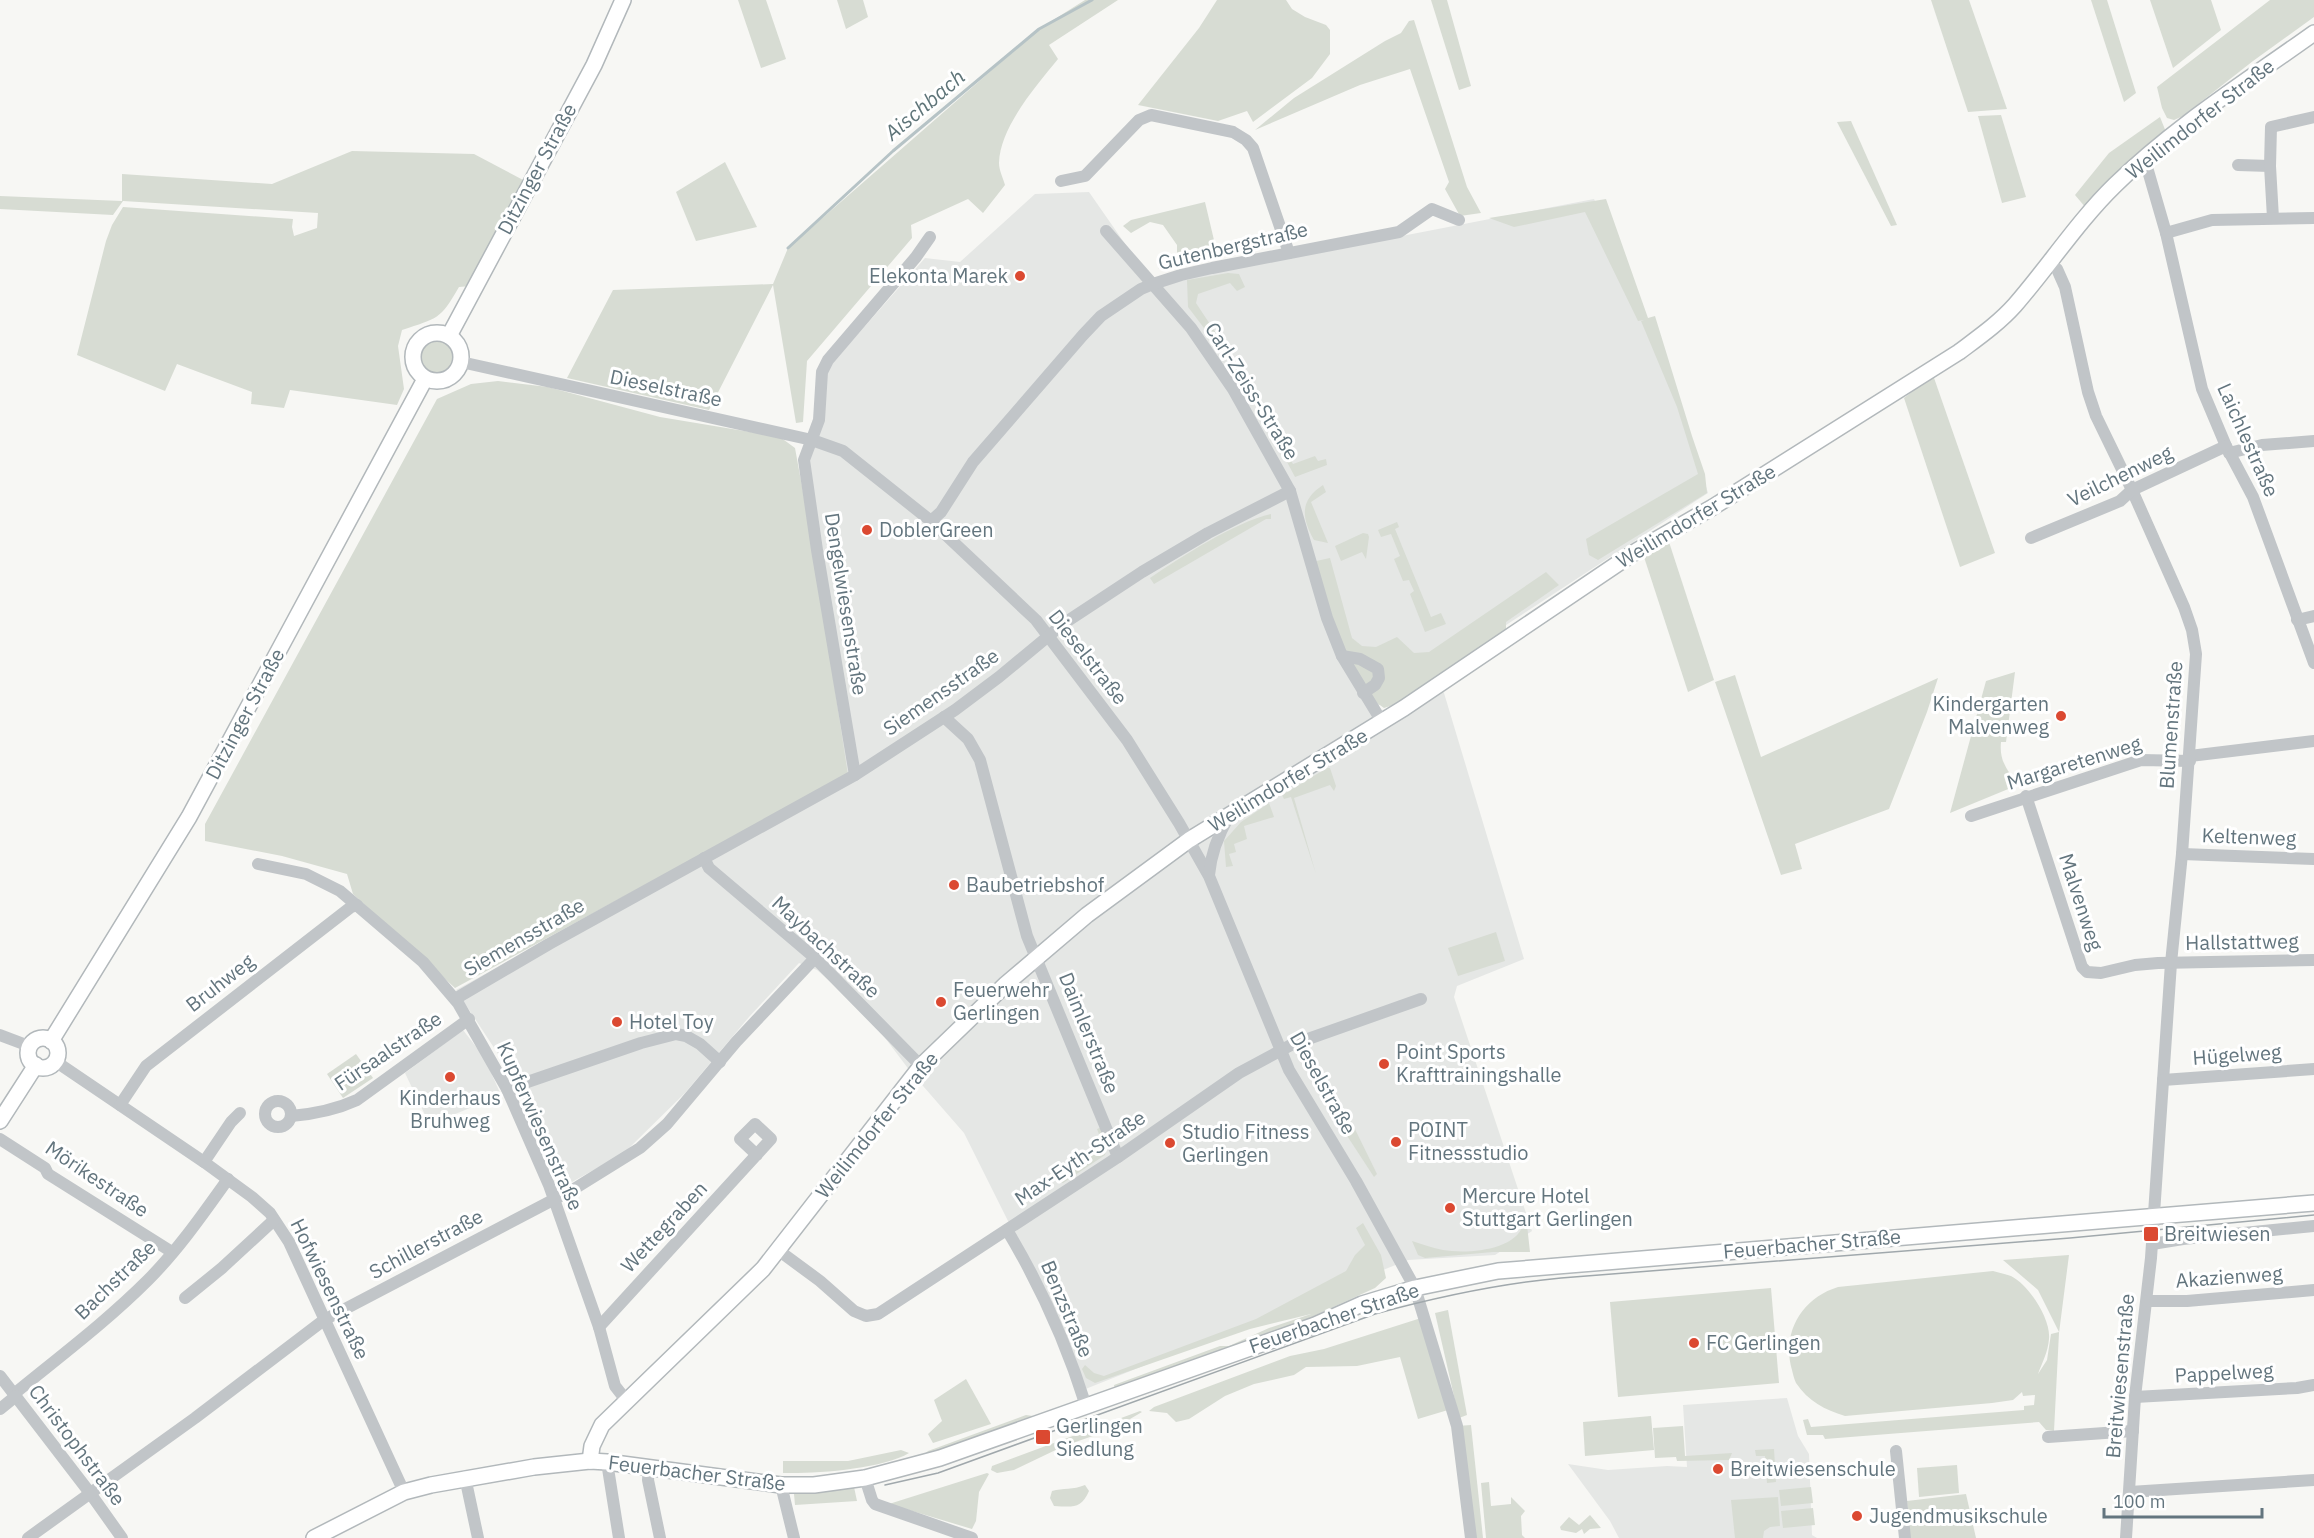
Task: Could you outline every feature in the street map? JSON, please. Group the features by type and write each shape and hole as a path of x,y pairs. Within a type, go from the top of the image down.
{"main road":[{"name":"Ditzinger Straße","path":"449,336 594,65 623,0"},
{"name":"Weilimdorfer Straße","path":"590,1461 592,1446 602,1425 763,1269 921,1066 1037,957 1106,900 1189,840 1382,722 1638,550 1713,507 1959,352 2001,319 2112,187 2144,157 2314,33"},
{"path":"442,333 449,336 459,347 461,362 454,375 447,380 432,382 419,374 412,360 415,345 426,335 442,333"},
{"name":"Ditzinger Straße","path":"51,1041 189,817 425,379"},
{"path":"36,1039 51,1041 58,1052 55,1061 44,1067 36,1065 28,1055 29,1046 36,1039"},
{"path":"0,1121 36,1065"},
{"name":"Feuerbacher Straße","path":"590,1461 781,1485 814,1485 865,1478 940,1458 1315,1325 1362,1304 1415,1288 1498,1271 2314,1203"},
{"path":"314,1538 404,1492 465,1478 590,1461"}],"street":[{"path":"1061,182 1084,176 1139,120 1150,115 1233,132 1246,140 1253,148 1289,253"},
{"path":"2273,218 2270,166 2271,126 2314,117"},
{"name":"Laichlestraße","path":"2144,157 2166,233 2202,389 2227,449 2253,497 2314,663"},
{"path":"2238,165 2270,166"},
{"name":"Gutenbergstraße","path":"931,521 941,512 979,454 1083,335 1101,316 1140,289 1181,275 1399,232 1431,209 1459,220"},
{"path":"2166,233 2212,220 2314,218"},
{"name":"Carl-Zeiss-Straße","path":"1106,231 1191,328 1233,389 1290,491"},
{"path":"812,440 819,420 822,372 828,360 916,257 930,237"},
{"name":"Blumenstraße","path":"2049,263 2057,269 2065,287 2088,392 2096,416 2132,490 2192,630 2196,654 2190,759 2171,963 2154,1217"},
{"name":"Dieselstraße","path":"461,362 812,440 843,452 931,521 1036,620 1127,740 1189,840 1209,876 1289,1070 1356,1181 1415,1288 1457,1426 1471,1538"},
{"name":"Dengelwiesenstraße","path":"812,440 804,460 805,471 855,774"},
{"name":"Veilchenweg","path":"2031,538 2120,501 2132,490 2227,449 2314,441"},
{"path":"1290,491 1327,618 1342,656 1382,722"},
{"name":"Siemensstraße","path":"455,999 855,774 944,717 1076,616 1175,551 1290,491"},
{"path":"2297,620 2314,616"},
{"path":"1342,656 1360,659 1378,669 1379,678 1363,693"},
{"name":"Daimlerstraße","path":"944,717 968,739 980,760 1027,936 1118,1157"},
{"name":"Margaretenweg","path":"1971,816 2141,760 2190,759 2314,741"},
{"name":"Malvenweg","path":"2026,796 2079,956 2087,972 2101,973 2135,965 2171,963"},
{"path":"1209,876 1213,850 1229,816"},
{"name":"Keltenweg","path":"2182,854 2314,859"},
{"name":"Maybachstraße","path":"704,858 709,868 815,958 921,1066"},
{"name":"Kupferwiesenstraße","path":"258,864 306,874 340,891 423,962 469,1019 507,1089 554,1198 599,1327 615,1386 626,1400"},
{"name":"Bruhweg","path":"120,1105 146,1066 284,958 351,907 357,905"},
{"name":"Schillerstraße","path":"28,1538 195,1418 324,1320 604,1172 640,1148 667,1124 783,990 815,958"},
{"name":"Hallstattweg","path":"2171,963 2314,960"},
{"name":"Max-Eyth-Straße","path":"778,1250 820,1281 854,1311 866,1316 878,1314 1118,1157 1239,1073 1280,1050 1421,999"},
{"name":"Fürsaalstraße","path":"291,1116 337,1109 357,1100 469,1019"},
{"path":"507,1089 641,1043 676,1034 686,1036 700,1044 720,1062"},
{"path":"0,1035 29,1046"},
{"name":"Hofwiesenstraße","path":"55,1061 204,1162 262,1205 289,1242 404,1492"},
{"name":"Hügelweg","path":"2163,1080 2314,1069"},
{"path":"204,1162 231,1122 240,1113"},
{"name":"Mörikestraße","path":"0,1139 45,1168 48,1174 172,1252"},
{"name":"Wettegraben","path":"599,1327 757,1155"},
{"name":"Bachstraße","path":"0,1409 119,1308 149,1279 228,1179"},
{"name":"Breitwiesenstraße","path":"2126,1538 2135,1397 2154,1217"},
{"path":"185,1298 222,1268 274,1220"},
{"path":"2152,1244 2314,1226"},
{"name":"Benzstraße","path":"1007,1230 1027,1264 1050,1312 1086,1406"},
{"name":"Akazienweg","path":"2146,1301 2187,1301 2314,1290"},
{"name":"Christophstraße","path":"0,1376 122,1538"},
{"name":"Pappelweg","path":"2135,1397 2314,1385"},
{"path":"2048,1437 2133,1431"},
{"path":"1896,1451 1905,1538"},
{"path":"607,1462 619,1538"},
{"path":"649,1467 648,1480 660,1538"},
{"path":"465,1478 478,1538"},
{"path":"865,1478 875,1504 972,1538"},
{"path":"2130,1492 2314,1480"},
{"path":"781,1485 794,1538"}],"shaded area":[{"path":"738,0 766,0 786,59 761,68"},
{"path":"837,0 863,0 868,17 846,29"},
{"path":"1085,0 1118,0 1049,45 1058,59 1012,121 1001,149 999,166 1005,185 983,213 968,199 911,225 912,238 807,361 803,422 796,423 773,285 709,410 567,378 613,290 773,284 788,248 1039,29"},
{"path":"1217,0 1286,0 1292,9 1326,25 1330,30 1330,54 1312,78 1253,122 1247,111 1218,121 1138,105 1199,28"},
{"path":"1431,0 1447,0 1471,86 1459,90"},
{"path":"1931,0 1969,0 2007,109 1968,112"},
{"path":"2091,0 2107,0 2136,93 2124,102"},
{"path":"2150,0 2211,0 2221,30 2173,68"},
{"path":"2270,0 2314,0 2314,17 2183,116 2174,120 2167,118 2157,87"},
{"path":"1414,20 1467,187 1481,213 1460,216 1445,189 1449,182 1410,69 1360,85 1255,130 1294,98 1401,33 1409,21"},
{"path":"2001,115 2026,197 2002,203 1978,116"},
{"path":"2160,117 2166,132 2086,208 2075,195 2109,153"},
{"path":"1851,121 1897,225 1891,226 1837,122"},
{"path":"352,151 474,154 525,181 471,286 459,287 442,312 431,320 402,330 398,346 404,389 397,405 290,390 284,408 251,404 252,392 177,364 165,391 77,355 106,241 123,207 293,219 294,236 317,228 318,213 123,201 113,215 0,209 0,196 122,201 122,174 272,184"},
{"path":"725,162 757,227 696,241 676,192"},
{"path":"1089,192 1153,284 1594,199 1676,387 1708,493 1434,672 1373,709 1382,721 1437,681 1444,693 1524,959 1457,986 1454,997 1532,1231 1495,1255 1408,1260 1083,1390 1051,1307 964,1133 910,1071 867,1014 817,970 799,963 749,1017 685,1093 624,1153 563,1187 512,1075 456,990 786,808 800,462 829,367 925,258 960,262 1035,194"},
{"path":"1606,199 1648,318 1655,316 1705,474 1707,493 1598,560 1589,555 1586,539 1698,474 1677,407 1641,321 1644,320 1638,321 1585,212 1514,227 1489,218"},
{"path":"1205,202 1218,257 1162,270 1158,268 1177,254 1177,245 1163,225 1150,222 1131,233 1123,226 1131,220"},
{"path":"1228,273 1239,274 1245,287 1237,291 1230,283 1198,294 1196,303 1233,359 1293,464 1315,456 1318,461 1326,459 1327,465 1295,477 1257,405 1223,353 1188,307 1187,280"},
{"path":"438,340 450,346 456,358 450,370 438,376 426,370 420,358 426,346"},
{"path":"1933,375 1995,553 1960,567 1904,398"},
{"path":"498,381 548,387 660,417 780,437 795,448 814,553 848,775 455,988 353,894 347,874 282,856 205,841 205,824 437,399 471,384"},
{"path":"1323,485 1326,492 1311,502 1328,543 1314,540 1305,516 1310,497"},
{"path":"1271,514 1271,519 1266,519 1154,584 1150,578 1225,532"},
{"path":"1397,522 1399,527 1395,529 1431,617 1441,613 1446,624 1425,632 1410,594 1414,591 1409,580 1403,581 1394,559 1400,556 1391,534 1381,537 1378,530"},
{"path":"1363,533 1368,534 1369,537 1366,559 1362,552 1341,561 1335,546"},
{"path":"1669,542 1714,680 1688,692 1644,557"},
{"path":"1330,558 1352,638 1362,646 1376,647 1397,637 1414,653 1429,652 1546,572 1559,585 1506,622 1506,631 1421,696 1384,708 1363,693 1342,656 1312,562"},
{"path":"2015,672 2006,742 2001,742 2001,755 2018,785 1950,813 1986,681"},
{"path":"1735,675 1761,757 1938,678 1889,809 1795,844 1802,869 1781,875 1715,682"},
{"path":"1330,768 1336,786 1334,791 1330,785 1294,798 1316,874 1291,797 1284,799 1282,795"},
{"path":"1269,803 1274,817 1244,826 1247,839 1234,844 1236,852 1229,854 1233,866 1226,867 1224,841 1241,822"},
{"path":"1496,932 1505,961 1458,976 1448,948"},
{"name":"Kinderhaus Bruhweg","path":"463,1030 484,1057 501,1095 453,1115 426,1117 405,1073"},
{"path":"356,1054 373,1078 343,1098 327,1074"},
{"path":"1350,1119 1377,1174 1374,1177 1340,1125"},
{"path":"1102,1127 1108,1140 1105,1155 1063,1183 1057,1181 1055,1177 1103,1145 1097,1129"},
{"path":"1363,1223 1381,1255 1386,1278 1375,1288 1307,1319 1115,1389 1114,1385 1220,1346 1229,1346 1269,1328 1311,1314 1250,1329 1095,1383 1086,1378 1082,1369 1085,1365 1094,1373 1104,1376 1256,1319 1346,1271 1355,1255 1365,1245 1356,1228"},
{"path":"1523,1225 1527,1225 1530,1252 1493,1252 1425,1258 1418,1255 1412,1241 1443,1250 1476,1251 1489,1249 1510,1240 1518,1234"},
{"path":"2069,1255 2059,1333 2054,1431 2046,1430 2039,1422 1825,1439 1823,1435 1807,1435 1803,1420 1808,1419 1811,1427 2024,1410 2024,1406 2034,1405 2035,1395 2023,1396 2022,1392 2013,1400 1992,1403 1845,1416 1831,1411 1812,1400 1796,1383 1789,1356 1792,1330 1797,1319 1814,1299 1838,1287 1993,1271 2009,1275 2018,1280 2038,1303 2049,1331 2046,1353 2038,1374 2047,1360 2051,1334 2059,1332 2038,1290 2003,1260"},
{"name":"FC Gerlingen","path":"1771,1288 1779,1383 1618,1397 1610,1302"},
{"path":"1448,1310 1467,1415 1459,1418 1435,1313"},
{"path":"1421,1318 1448,1410 1418,1419 1400,1357 1357,1366 1306,1367 1294,1375 1254,1384 1225,1396 1189,1419 1176,1422 1167,1413 1149,1411 1154,1407 1290,1356 1324,1349"},
{"path":"966,1379 991,1424 933,1443 928,1434 942,1421 934,1400"},
{"name":"Breitwiesenschule","path":"1787,1398 1798,1436 1809,1454 1812,1535 1817,1538 1619,1538 1610,1521 1568,1464 1608,1470 1687,1467 1683,1405"},
{"path":"1142,1412 1113,1429 1064,1446 1014,1470 997,1473 991,1470 992,1466"},
{"path":"1026,1415 1035,1418 920,1458 928,1451"},
{"path":"1651,1416 1654,1450 1585,1456 1583,1422"},
{"path":"1471,1425 1483,1538 1471,1538 1457,1426"},
{"path":"1683,1426 1685,1456 1732,1453 1729,1460 1677,1461 1676,1457 1655,1458 1653,1428"},
{"path":"1774,1449 1776,1482 1767,1483 1765,1456 1756,1456 1755,1450"},
{"path":"901,1450 909,1453 866,1467 812,1473 783,1473 783,1461 848,1461"},
{"path":"1957,1465 1959,1493 1919,1497 1917,1468"},
{"path":"989,1474 979,1492 976,1521 972,1529 889,1504"},
{"path":"1489,1482 1491,1506 1511,1504 1511,1497 1525,1511 1521,1516 1522,1535 1525,1538 1486,1538 1481,1483"},
{"path":"1085,1485 1089,1491 1079,1504 1054,1506 1050,1498 1052,1491"},
{"path":"854,1487 857,1501 795,1505 794,1494"},
{"path":"1811,1487 1813,1503 1781,1506 1779,1490"},
{"path":"1966,1494 1976,1538 1910,1538 1907,1501"},
{"path":"1778,1497 1780,1526 1770,1527 1764,1531 1763,1538 1735,1538 1731,1500"},
{"path":"1813,1508 1815,1525 1783,1528 1781,1511"},
{"path":"1590,1515 1601,1528 1590,1529 1584,1534 1582,1529 1576,1533 1561,1530 1560,1527 1569,1517 1579,1525"}],"waterway":[{"name":"Aischbach","path":"788,248 893,151 1039,29 1092,0"}],"tram line":[{"path":"885,1485 938,1473 1375,1314 1467,1292 1561,1278 2070,1238 2314,1215"}],"place":[{"name":"Elekonta Marek","path":"1020,276"},
{"name":"DoblerGreen","path":"867,530"},
{"name":"Kindergarten Malvenweg","path":"2061,716"},
{"name":"Baubetriebshof","path":"954,885"},
{"name":"Feuerwehr Gerlingen","path":"941,1002"},
{"name":"Hotel Toy","path":"617,1022"},
{"name":"Point Sports Krafttrainingshalle","path":"1384,1064"},
{"name":"Kinderhaus Bruhweg","path":"450,1077"},
{"name":"POINT Fitnessstudio","path":"1396,1142"},
{"name":"Studio Fitness Gerlingen","path":"1170,1143"},
{"name":"Mercure Hotel Stuttgart Gerlingen","path":"1450,1208"},
{"name":"Breitwiesen","path":"2151,1234"},
{"name":"FC Gerlingen","path":"1694,1343"},
{"name":"Gerlingen Siedlung","path":"1043,1437"},
{"name":"Breitwiesenschule","path":"1718,1469"},
{"name":"Jugendmusikschule","path":"1857,1516"}]}
